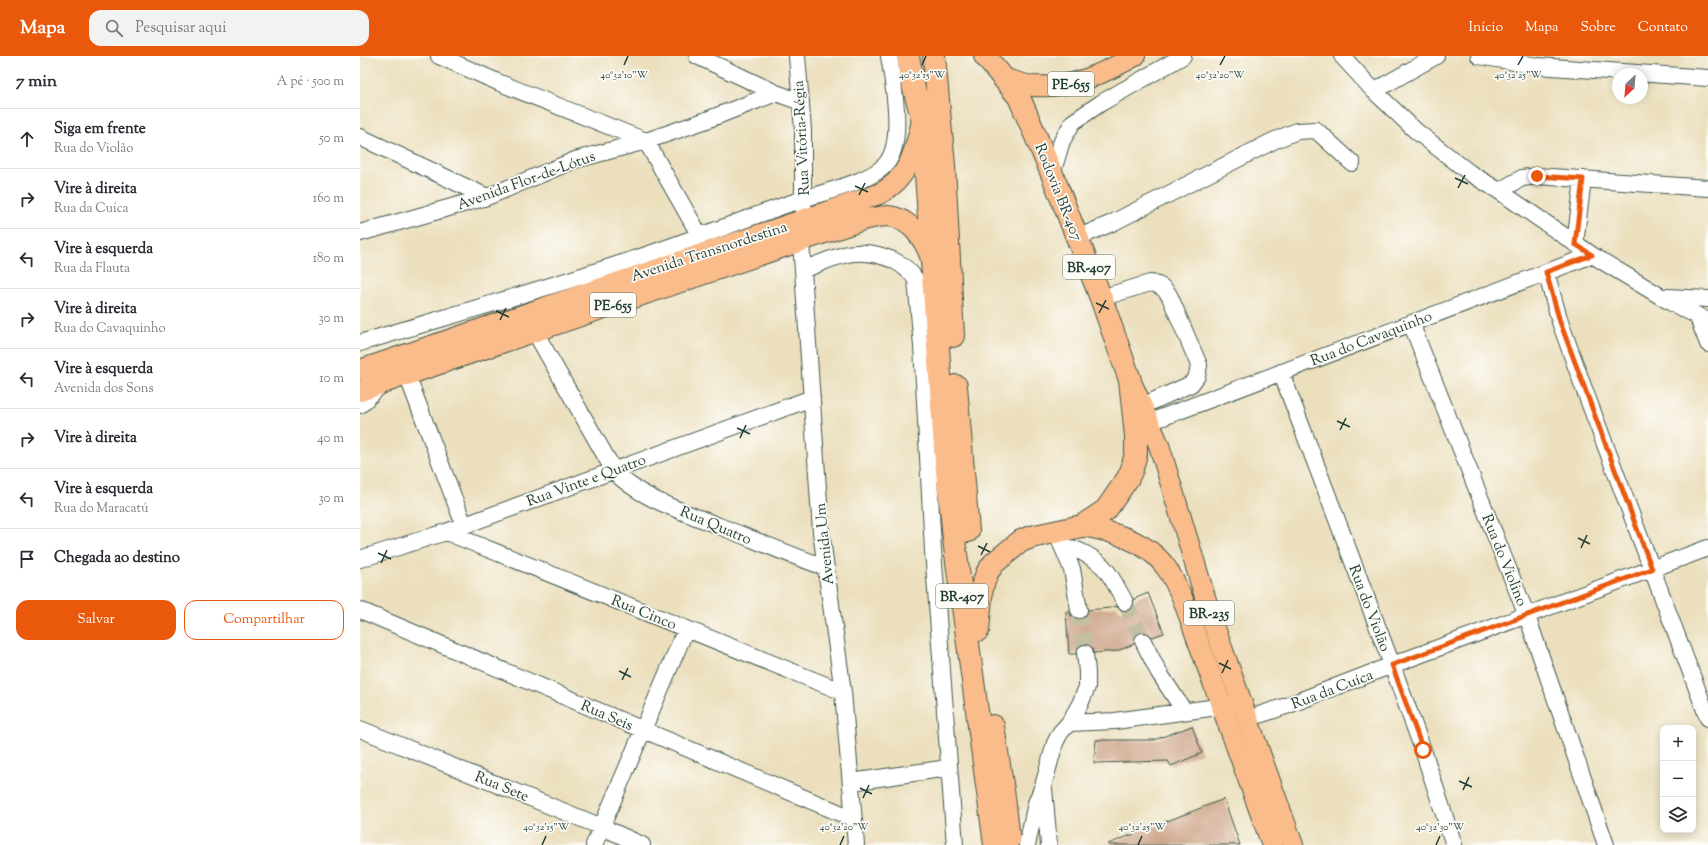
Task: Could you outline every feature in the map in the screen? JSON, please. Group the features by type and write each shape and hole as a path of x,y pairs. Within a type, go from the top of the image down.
{"highway":[{"name":"BR-407","path":"908,56 914,89 922,117 933,268 930,345 946,462 955,547 984,775 995,845"},
{"path":"934,56 944,165 954,358 967,523 978,630 1004,797 1009,845"},
{"name":"BR-407","path":"985,56 1003,78"},
{"name":"Rodovia BR-407","path":"1003,78 1022,102 1101,298 1130,380 1136,436 1136,453 1132,469 1121,489 1106,510 1082,526"},
{"path":"978,630 982,588 994,563 1020,541 1031,537 1059,540 1082,526"}],"main road":[{"name":"PE-655","path":"1003,78 1031,86 1069,84 1089,79 1135,56"},
{"name":"Avenida Transnordestina","path":"360,370 880,194 891,188 899,180 907,167 916,142 922,117"},
{"name":"Avenida Transnordestina","path":"360,391 866,220 888,216 905,222 920,236 928,249 933,268"},
{"name":"BR-235","path":"1130,380 1159,445 1204,595 1292,845"},
{"name":"BR-235","path":"1082,526 1102,530 1138,544 1155,555 1165,565 1182,597 1272,845"}],"street":[{"path":"439,56 500,84 646,140 700,236"},
{"path":"697,56 776,93 801,102"},
{"name":"Rua Vitória-Régia","path":"797,56 804,160 803,220"},
{"path":"360,343 595,271 700,236 804,198 872,176 886,164 891,154 896,137 897,123 889,56"},
{"path":"1052,174 1062,141 1073,122 1101,103 1183,56"},
{"path":"1342,56 1374,91 1416,131 1470,173 1499,191 1592,255 1661,297 1702,318 1708,344"},
{"path":"1374,91 1436,56"},
{"path":"1479,56 1537,66 1708,78"},
{"name":"Avenida Flor-de-Lótus","path":"360,233 487,197 575,160 646,140 704,121 776,93"},
{"path":"1077,238 1112,223 1273,141 1298,131 1316,130 1352,162"},
{"path":"360,137 487,197"},
{"path":"1499,191 1522,178 1537,176 1708,188"},
{"path":"1575,244 1583,179"},
{"name":"Avenida Um","path":"801,242 825,567 843,692 856,845"},
{"path":"803,270 848,253 860,251 886,257 906,267 916,280 930,345 933,550 948,768 955,845"},
{"name":"Rua do Cavaquinho","path":"1146,414 1281,372 1592,255"},
{"path":"1546,272 1565,336 1708,718"},
{"path":"1101,298 1150,283 1163,288 1170,297 1199,365 1197,376 1191,384 1146,414"},
{"path":"1661,297 1708,299"},
{"name":"Rua do Violino","path":"1411,323 1527,616 1606,845"},
{"name":"Rua Quatro","path":"535,332 614,470 622,480 654,498 781,552 825,567"},
{"name":"Rua do Violão","path":"1281,372 1392,665 1423,750 1454,845"},
{"path":"407,375 464,525"},
{"path":"360,405 383,383"},
{"name":"Rua Vinte e Quatro","path":"360,559 446,532 812,398"},
{"name":"Rua Cinco","path":"446,532 843,692"},
{"path":"1059,540 1068,547 1080,551 1105,569 1125,602"},
{"path":"1059,540 1072,569 1079,610"},
{"name":"Rua da Cuíca","path":"1069,723 1115,721 1221,706 1245,711 1286,706 1392,665 1708,548"},
{"name":"Rua Seis","path":"360,610 854,819"},
{"path":"594,845 686,629"},
{"path":"1143,641 1158,671 1184,711"},
{"path":"1027,845 1036,803 1043,786 1055,743 1080,704 1086,687 1087,672 1085,653"},
{"name":"Rua Sete","path":"360,729 602,827 642,845"},
{"path":"851,782 948,768"},
{"path":"1043,786 1049,845"}],"building":[{"path":"1148,593 1164,633 1152,637 1148,633 1139,632 1135,636 1134,644 1117,651 1094,653 1092,647 1084,644 1079,646 1076,654 1069,654 1066,611 1069,611 1071,616 1075,619 1080,619 1085,617 1088,610 1116,606 1120,610 1125,611 1133,607 1134,599"},
{"path":"1192,726 1202,753 1171,766 1168,761 1094,763 1096,740 1154,740"},
{"path":"1224,799 1240,845 1108,845 1108,844"}],"tunnel":[{"path":"1125,602 1143,641"},
{"path":"1079,610 1085,653"}],"route":[{"path":"1423,750 1392,665 1652,569 1560,322 1546,272 1592,255 1575,244 1583,179 1537,176"}]}
